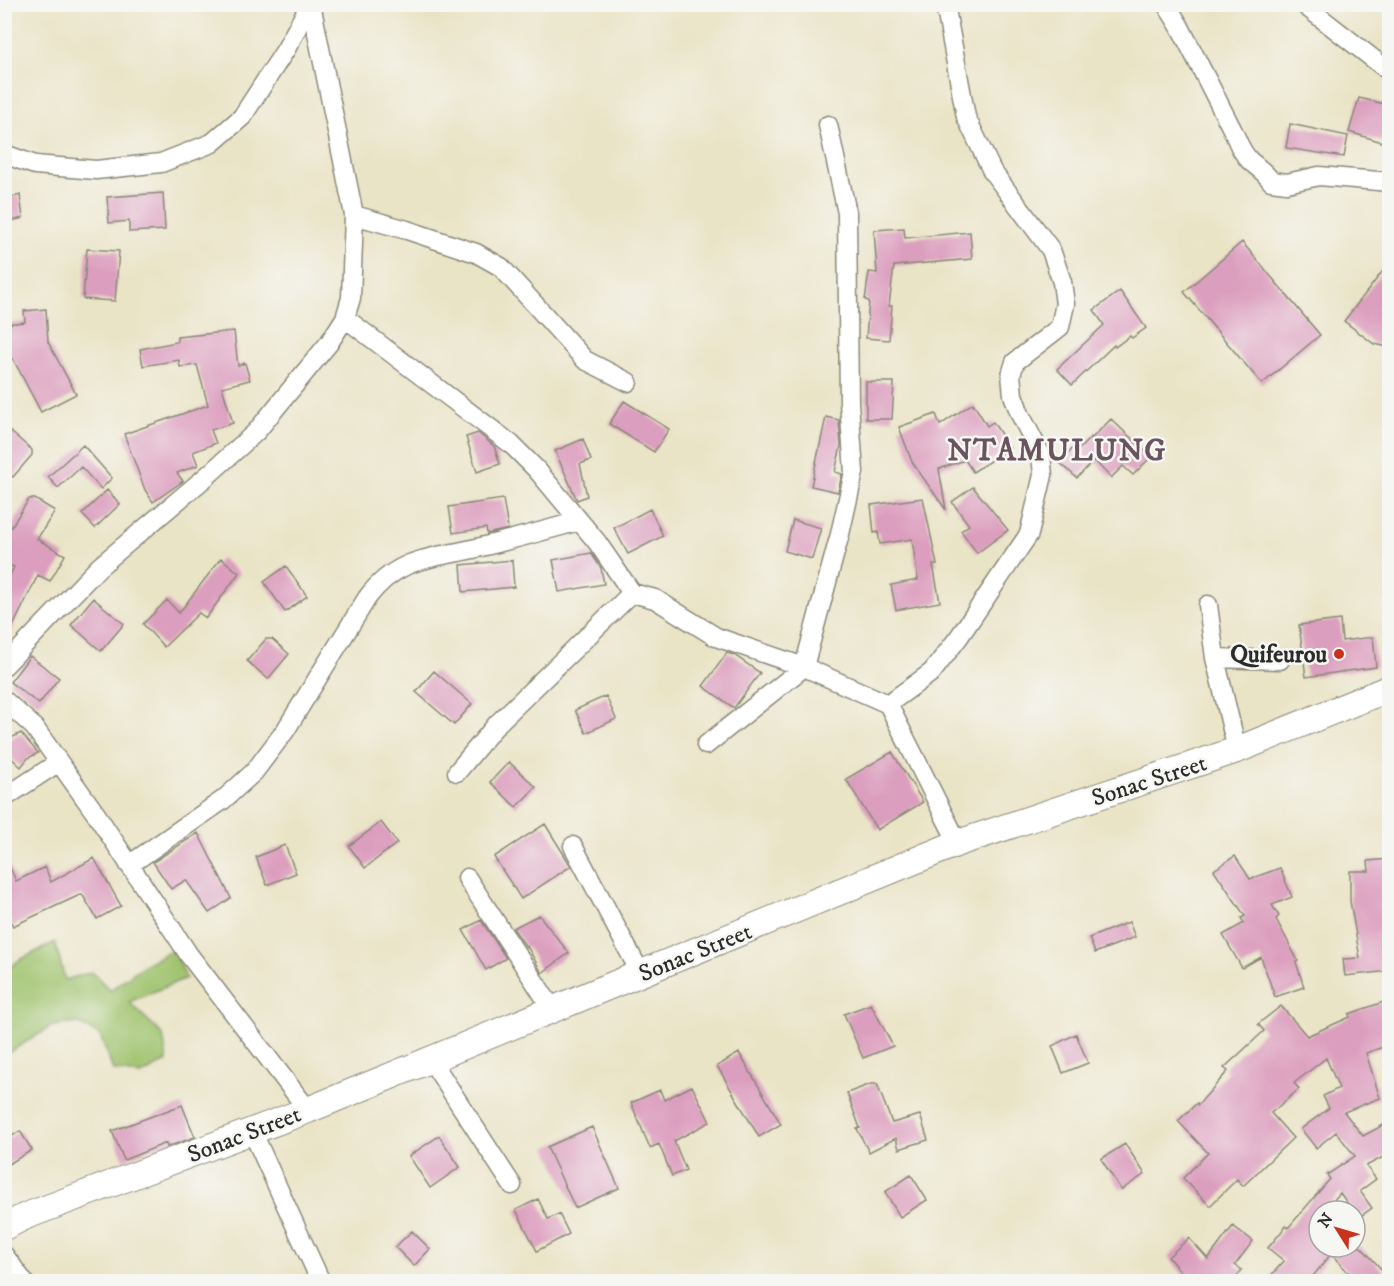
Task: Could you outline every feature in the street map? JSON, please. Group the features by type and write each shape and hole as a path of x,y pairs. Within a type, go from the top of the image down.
{"highway":[{"name":"Sonac Street","path":"4,1227 26,1216 308,1110 958,843 1237,750 1389,688"}],"street":[{"path":"4,154 35,165 96,170 161,163 212,142 242,117 286,49 311,4"},
{"path":"4,666 99,567 256,432 329,344 345,318 351,298 354,215 311,4"},
{"path":"888,704 932,672 959,637 1029,534 1043,475 1041,455 1020,414 1013,395 1011,375 1015,362 1060,327 1065,304 1062,282 1051,250 992,171 966,117 945,4"},
{"path":"1166,4 1233,131 1239,148 1250,161 1264,171 1271,181 1287,183 1319,176 1389,182"},
{"path":"1304,4 1389,72"},
{"path":"706,745 804,667 840,534 854,472 849,402 847,213 828,125"},
{"path":"354,215 476,253 501,267 585,360 628,382"},
{"path":"345,318 511,444 537,470 597,542 632,593 655,599 716,637 804,667 888,704 958,843"},
{"path":"129,865 223,800 254,772 285,731 367,598 389,575 404,566 430,556 472,549 579,521"},
{"path":"458,772 497,724 632,593"},
{"path":"1208,604 1215,658 1237,750"},
{"path":"1215,658 1280,660"},
{"path":"4,700 34,727 189,955 308,1110"},
{"path":"4,798 59,762"},
{"path":"573,846 641,974"},
{"path":"468,878 552,1010"},
{"path":"431,1060 512,1185"},
{"path":"252,1131 321,1281"},
{"path":"4,1256 24,1281"}],"green space":[{"path":"55,942 65,980 92,972 110,990 146,964 174,949 186,978 129,1002 163,1035 167,1061 141,1075 113,1070 100,1035 78,1023 52,1026 5,1055 5,972 18,961"}],"building":[{"path":"1359,98 1389,105 1382,142 1349,132"},
{"path":"1290,124 1348,136 1344,157 1286,148"},
{"path":"163,193 165,230 129,232 129,221 109,223 107,197"},
{"path":"20,195 23,218 4,223 4,199"},
{"path":"904,228 905,238 970,232 972,259 894,266 889,306 892,306 889,340 866,338 869,301 865,300 869,272 877,273 874,230"},
{"path":"1242,242 1320,335 1262,384 1184,292"},
{"path":"87,249 119,251 115,301 83,299"},
{"path":"1389,263 1389,347 1374,344 1344,321"},
{"path":"1120,291 1146,328 1132,338 1130,336 1115,347 1114,345 1072,385 1057,369 1104,325 1094,310"},
{"path":"46,309 48,342 76,394 41,412 13,359 4,360 4,324 25,322 24,311"},
{"path":"234,331 238,366 245,363 250,380 222,387 233,423 211,430 216,443 193,452 198,465 177,473 183,481 153,502 145,490 124,434 208,405 197,365 180,367 179,360 143,366 140,349 177,342 177,337"},
{"path":"866,382 894,382 892,419 866,419"},
{"path":"624,401 669,429 654,452 609,424"},
{"path":"973,403 987,426 993,422 1010,448 973,472 965,460 939,469 946,510 912,462 899,427 936,414 940,425"},
{"path":"826,417 839,420 841,446 835,472 842,474 838,492 811,486"},
{"path":"1111,419 1151,457 1133,475 1123,466 1111,478 1094,460 1077,478 1060,463 1075,446 1078,450"},
{"path":"4,426 32,450 32,455 13,477 4,470"},
{"path":"478,433 494,446 500,464 477,472 466,437"},
{"path":"583,439 591,460 580,464 587,496 577,500 555,451"},
{"path":"83,445 112,478 101,489 81,467 58,488 48,477"},
{"path":"973,487 1008,530 977,553 961,531 969,525 952,502"},
{"path":"107,490 120,504 95,528 82,514"},
{"path":"923,498 937,565 933,565 940,602 896,610 891,585 918,580 912,539 880,544 878,532 874,533 871,505"},
{"path":"29,499 35,499 55,511 37,539 65,555 50,581 38,575 4,645 4,587 14,567 4,562 4,538"},
{"path":"503,499 508,529 487,534 486,528 453,533 449,507"},
{"path":"650,509 663,536 628,554 614,528"},
{"path":"793,520 821,528 812,559 785,551"},
{"path":"591,553 601,568 604,584 559,592 553,560"},
{"path":"221,558 239,573 206,618 199,613 164,647 143,624 167,600 179,613"},
{"path":"512,560 514,587 463,592 461,565"},
{"path":"286,566 307,596 285,612 264,582"},
{"path":"93,598 124,624 101,651 71,625"},
{"name":"Quifeurou","path":"1340,620 1342,641 1373,637 1376,667 1306,677 1299,625"},
{"path":"266,639 272,639 289,654 268,679 247,661"},
{"path":"727,653 734,655 760,673 734,708 703,686"},
{"path":"30,656 59,678 39,704 10,682"},
{"path":"434,671 472,704 454,725 416,692"},
{"path":"606,696 616,719 586,733 575,710"},
{"path":"21,733 38,753 28,758 21,767 4,751 4,746 11,738"},
{"path":"892,752 923,802 877,830 846,779"},
{"path":"509,762 536,787 516,807 490,782"},
{"path":"381,822 397,843 365,868 349,846"},
{"path":"545,824 571,866 521,899 494,857"},
{"path":"198,833 231,898 209,913 186,880 171,889 153,862"},
{"path":"285,845 296,873 267,885 256,857"},
{"path":"4,854 16,881 45,867 51,882 94,858 121,906 97,919 82,894 13,926 4,908"},
{"path":"1235,856 1250,879 1280,868 1292,897 1272,905 1279,916 1276,919 1298,961 1296,962 1304,987 1275,997 1261,957 1242,968 1223,935 1244,923 1241,918 1245,916 1214,870"},
{"path":"1389,859 1389,971 1345,976 1343,959 1360,958 1350,901 1350,871 1369,871 1368,861"},
{"path":"539,915 569,953 542,973 527,946 513,928"},
{"path":"481,920 506,958 486,970 463,930"},
{"path":"1129,922 1135,937 1095,953 1089,938"},
{"path":"1389,1000 1389,1045 1366,1053 1380,1098 1344,1112 1363,1136 1389,1122 1389,1154 1366,1166 1376,1179 1360,1191 1366,1199 1344,1199 1340,1193 1335,1199 1313,1199 1330,1179 1327,1175 1355,1156 1336,1132 1316,1148 1301,1129 1329,1108 1323,1096 1339,1088 1326,1058 1294,1083 1299,1089 1271,1113 1293,1138 1243,1186 1237,1179 1210,1206 1183,1178 1208,1153 1178,1121 1197,1103 1198,1105 1228,1071 1224,1068 1264,1031 1258,1024 1281,1006 1307,1036 1350,1017 1349,1014"},
{"path":"871,1004 893,1046 863,1058 844,1014"},
{"path":"1076,1034 1088,1063 1063,1073 1052,1046"},
{"path":"739,1053 781,1124 759,1137 717,1066"},
{"path":"877,1084 892,1123 920,1115 928,1140 899,1149 896,1138 869,1152 857,1129 860,1128 847,1093"},
{"path":"692,1086 710,1122 674,1141 686,1170 672,1176 659,1144 650,1148 631,1103 660,1090 664,1100"},
{"path":"182,1105 195,1137 167,1147 166,1143 124,1160 112,1131"},
{"path":"592,1127 619,1188 575,1208 547,1147"},
{"path":"20,1131 32,1150 4,1167 4,1141"},
{"path":"439,1136 460,1167 430,1188 409,1156"},
{"path":"1125,1144 1145,1174 1121,1190 1101,1159"},
{"path":"911,1175 927,1200 900,1217 885,1192"},
{"path":"538,1199 548,1219 559,1214 569,1234 537,1251 516,1210"},
{"path":"1367,1201 1372,1208 1367,1212"},
{"path":"1307,1206 1307,1259 1327,1259 1309,1281 1266,1281 1284,1261 1268,1248 1286,1226 1288,1228"},
{"path":"1233,1226 1253,1241 1235,1265 1242,1270 1234,1281 1220,1281 1210,1275 1203,1281 1190,1273 1185,1277 1168,1257 1189,1238 1208,1259"},
{"path":"412,1231 430,1249 414,1266 395,1247"},
{"path":"1367,1254 1384,1272 1374,1281 1356,1281 1336,1259 1367,1259"}],"place":[{"name":"Quifeurou","path":"1339,654"}],"district":[{"name":"NTAMULUNG","path":"1057,450"}]}
